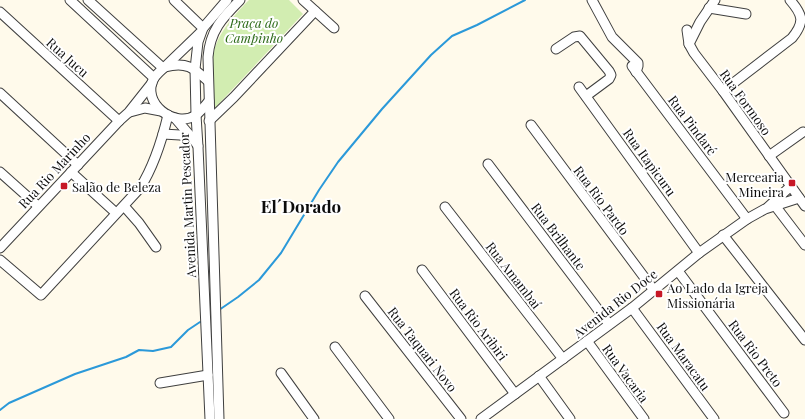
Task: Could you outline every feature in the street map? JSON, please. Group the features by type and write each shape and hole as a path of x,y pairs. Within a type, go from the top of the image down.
{"street":[{"path":"70,0 153,81"},
{"path":"88,0 164,67"},
{"path":"174,0 202,30 164,67 153,81 153,98 155,104 193,139 198,147"},
{"name":"Avenida Martin Pescador","path":"211,419 195,69 196,53 202,30 227,0"},
{"name":"Avenida Martin Pescador","path":"211,419 208,57 211,40 218,24 240,0"},
{"path":"303,0 334,28"},
{"name":"Rua Pindaré","path":"592,0 612,37 638,63 638,66 634,69 747,219"},
{"path":"689,44 700,22 715,0"},
{"path":"723,91 792,38 799,30 802,23 801,18 790,0"},
{"path":"709,8 746,14"},
{"path":"209,121 234,97 315,11"},
{"name":"Rua Jucu","path":"0,12 119,121"},
{"name":"Rua Formoso","path":"687,30 689,44 694,53 805,206"},
{"path":"556,49 574,37 580,36 609,71 609,79 586,96"},
{"path":"164,67 183,64 195,69 208,81"},
{"name":"Rua Rio Marinho","path":"0,248 128,112 153,81"},
{"name":"Rua Itapicuru","path":"579,87 699,253"},
{"path":"0,93 78,165"},
{"path":"128,112 135,109 144,108 182,119 196,115 209,101"},
{"path":"0,260 41,295 140,188 148,174 163,134 168,115"},
{"name":"Rua Rio Pardo","path":"531,125 654,289"},
{"path":"769,156 803,132"},
{"path":"163,134 180,135 193,139"},
{"name":"Rua Brilhante","path":"488,164 609,324"},
{"path":"0,172 38,206"},
{"path":"71,172 116,213"},
{"name":"Avenida Rio Doce","path":"774,204 791,186"},
{"name":"Avenida Rio Doce","path":"481,419 494,415 515,394 632,308 723,235 747,219 774,204 799,198"},
{"path":"774,204 805,245"},
{"path":"124,206 139,223 156,247"},
{"name":"Rua Amambaí","path":"445,207 563,359"},
{"path":"723,235 805,340"},
{"name":"Rua Rio Aribiri","path":"422,270 515,394"},
{"name":"Rua Rio Preto","path":"678,271 784,413"},
{"name":"Rua Taquari Novo","path":"365,296 462,419"},
{"name":"Rua Maracatu","path":"632,308 714,419"},
{"name":"Rua Vacaria","path":"587,341 644,419"},
{"path":"336,347 389,419"},
{"path":"281,373 314,419"},
{"path":"160,383 208,375"},
{"path":"539,376 570,419"}],"green space":[{"name":"Praça do Campinho","path":"249,0 289,0 303,14 213,110 211,70 214,50 223,31"}],"waterway":[{"path":"219,310 259,280 281,253 319,190 338,162 382,109 431,55 452,36 525,0"},
{"path":"0,410 9,403 75,374 126,357 139,350 153,351 171,347 188,330 200,322"}],"place":[{"name":"Mercearia Mineira","path":"792,183"},
{"name":"Salão de Beleza","path":"64,186"},
{"name":"Ao Lado da Igreja Missionária","path":"659,294"}],"district":[{"name":"El´Dorado","path":"301,206"}]}
